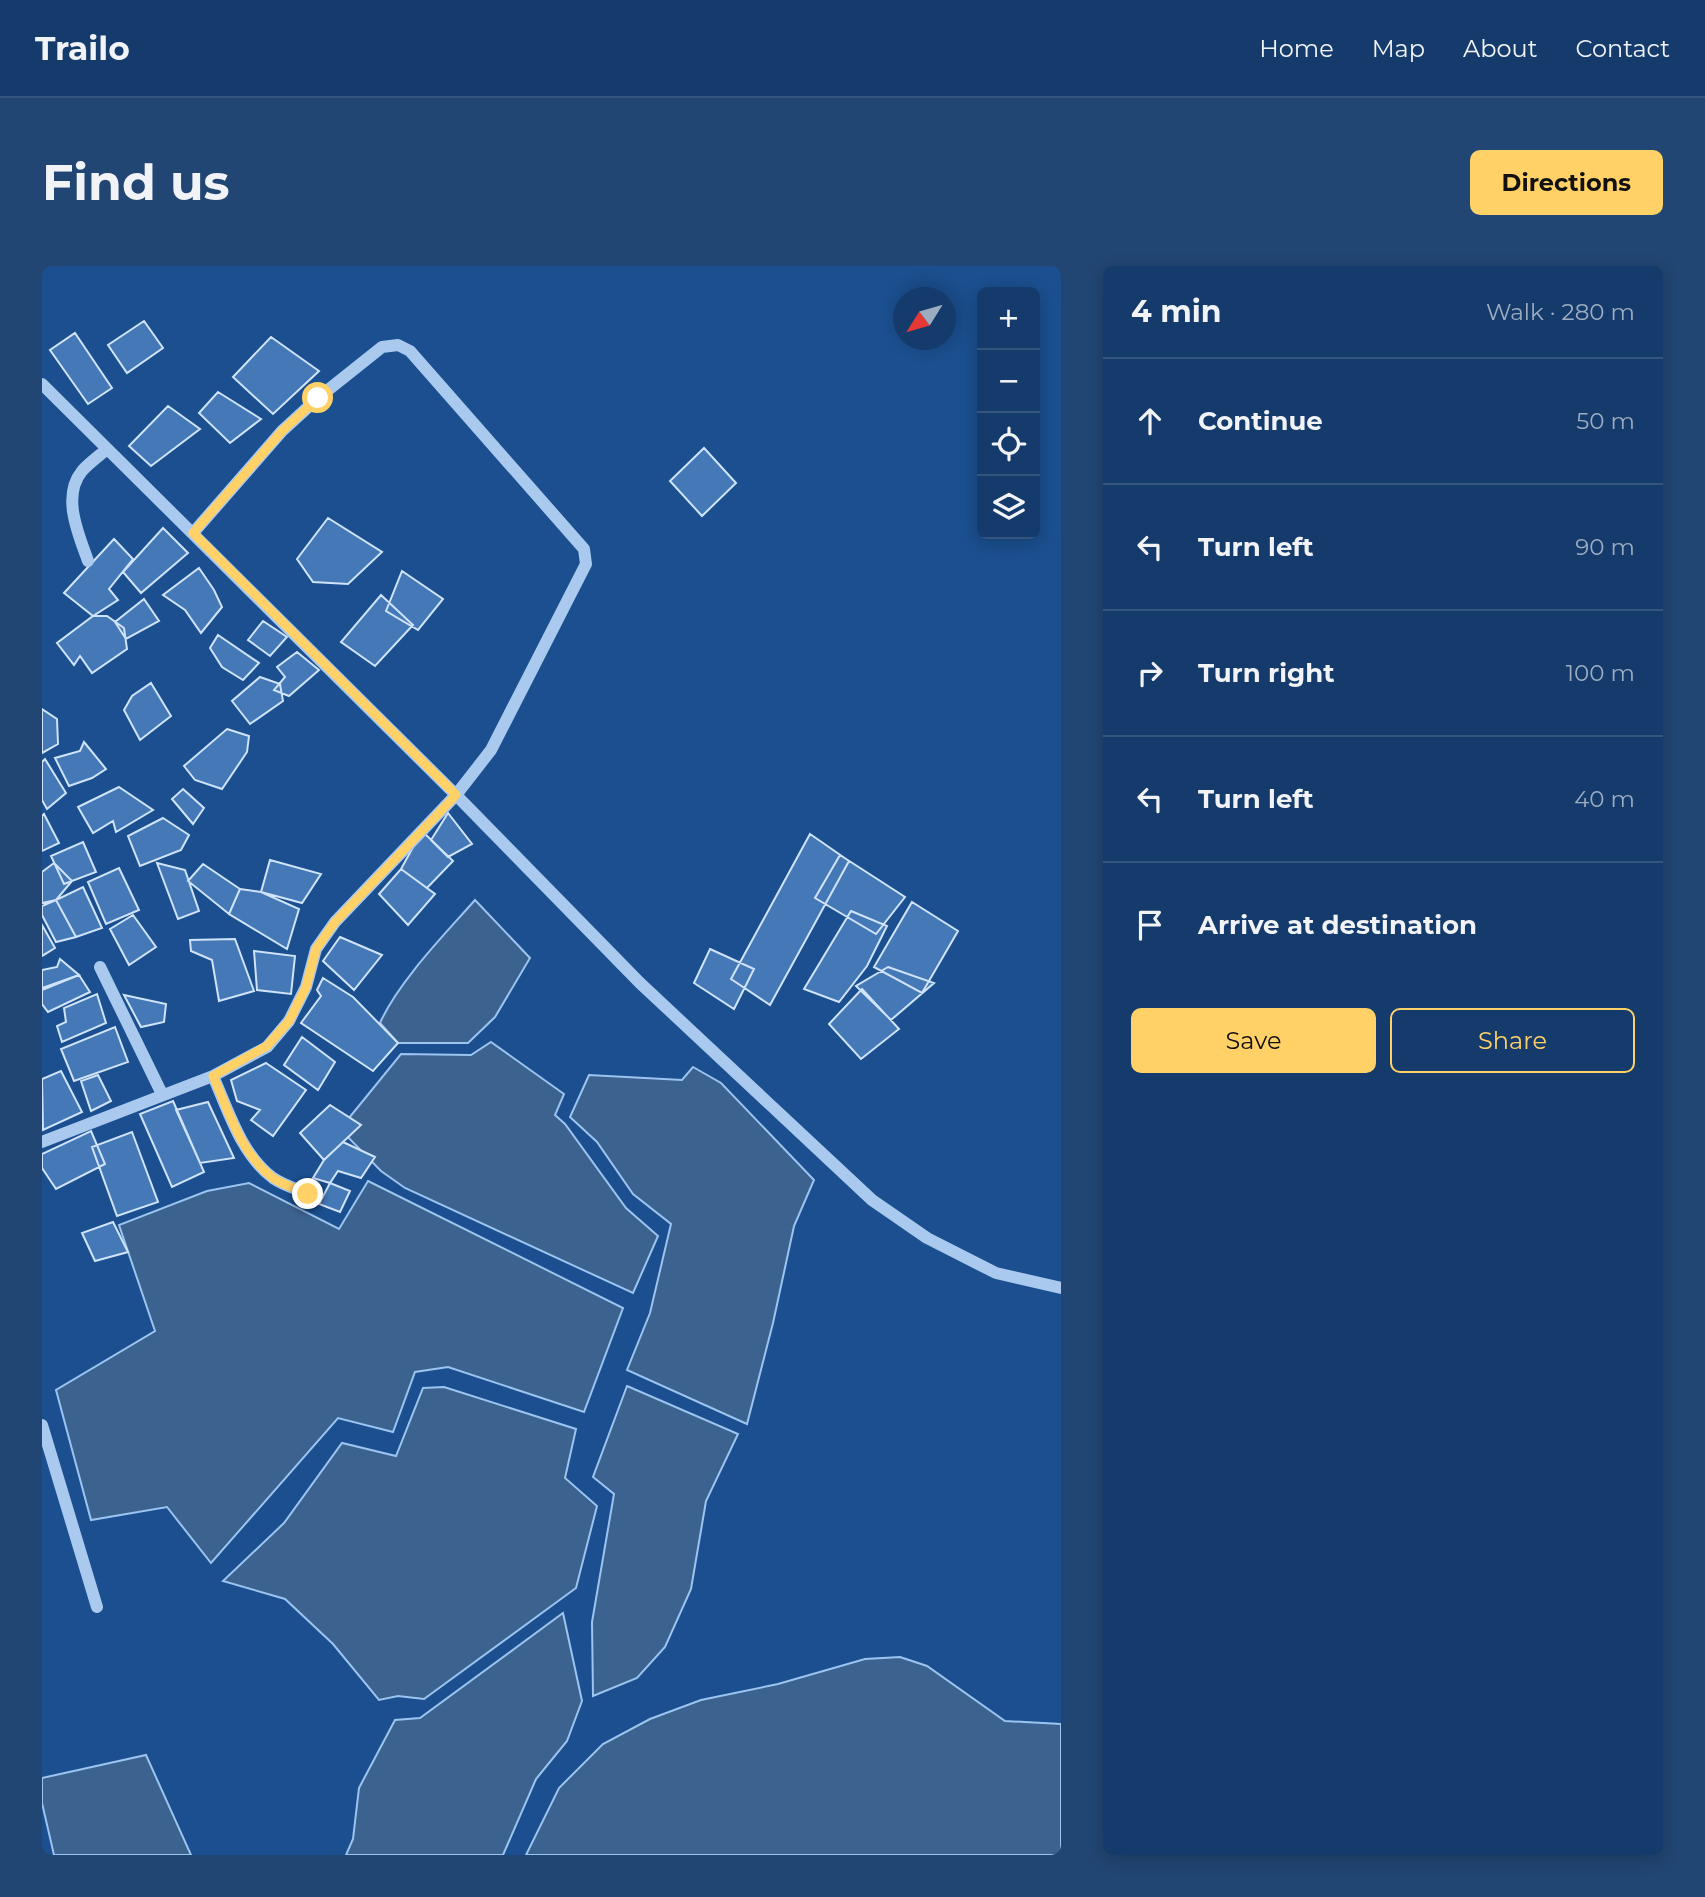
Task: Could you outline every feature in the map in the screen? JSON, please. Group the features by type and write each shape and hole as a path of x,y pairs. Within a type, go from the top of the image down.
{"street":[{"path":"42,1142 213,1076 267,1046 289,1021 306,987 316,949 335,922 456,795 491,750 586,564 584,549 410,351 398,345 382,347 318,398 282,431 193,533"},
{"path":"42,384 456,795 640,983 872,1200 927,1238 996,1273 1061,1288"},
{"path":"89,561 74,522 73,493 81,472 107,449"},
{"path":"100,967 162,1094"},
{"path":"213,1076 246,1150 275,1180 308,1194"},
{"path":"42,1425 97,1607"}],"water":[{"path":"475,900 530,958 495,1017 468,1043 398,1043 380,1023 388,1007 423,959"},
{"path":"491,1042 564,1094 555,1115 565,1124 626,1208 658,1236 633,1293 405,1188 381,1171 340,1129 401,1054 471,1055"},
{"path":"693,1067 721,1083 814,1180 794,1226 747,1424 627,1370 650,1313 671,1224 633,1194 597,1142 570,1117 589,1075 682,1080"},
{"path":"368,1181 623,1308 584,1412 448,1367 415,1372 393,1432 338,1418 211,1563 167,1507 91,1520 56,1390 155,1331 119,1225 207,1191 249,1183 339,1229"},
{"path":"627,1386 738,1434 706,1501 691,1589 665,1647 637,1678 593,1696 592,1622 614,1494 593,1477"},
{"path":"444,1387 576,1429 565,1478 597,1506 576,1588 424,1699 398,1696 379,1700 333,1644 285,1599 223,1581 284,1523 342,1443 396,1456 423,1388"},
{"path":"563,1613 582,1701 567,1741 536,1779 503,1855 346,1855 353,1839 359,1788 395,1720 420,1718"},
{"path":"900,1657 927,1666 1005,1721 1061,1724 1061,1855 526,1855 559,1788 603,1744 650,1719 701,1700 778,1684 865,1659"},
{"path":"146,1755 191,1855 54,1855 42,1803 42,1778"}],"building":[{"path":"144,321 163,348 127,373 108,345"},
{"path":"75,333 112,388 88,404 50,350"},
{"path":"271,337 319,371 273,414 233,377"},
{"path":"218,392 261,419 230,443 199,413"},
{"path":"168,406 200,429 151,466 129,446"},
{"path":"704,448 736,483 702,516 670,481"},
{"path":"328,518 382,552 348,584 313,582 297,559"},
{"path":"163,528 188,553 141,593 123,572"},
{"path":"114,539 133,559 109,589 118,600 93,616 64,593"},
{"path":"199,568 222,607 201,633 185,610 163,595"},
{"path":"402,571 443,599 418,630 386,611"},
{"path":"381,595 413,625 375,666 341,642"},
{"path":"144,599 159,621 126,639 115,622"},
{"path":"93,616 107,616 124,628 127,649 92,673 80,656 74,665 57,643"},
{"path":"263,621 287,637 270,656 248,640"},
{"path":"218,635 259,663 243,680 222,667 210,648"},
{"path":"297,652 319,670 289,696 274,690 285,677 277,667"},
{"path":"260,677 280,684 283,701 250,724 232,701"},
{"path":"151,683 171,716 140,740 124,710 132,696"},
{"path":"42,709 57,719 58,744 42,753"},
{"path":"227,729 249,736 247,752 222,789 195,780 184,766"},
{"path":"84,742 106,769 92,778 69,786 55,758 80,751"},
{"path":"45,759 66,793 47,809 42,800 42,762"},
{"path":"119,787 153,810 116,832 113,821 93,833 78,807"},
{"path":"183,789 204,808 193,824 172,799"},
{"path":"448,813 472,844 448,857 431,840"},
{"path":"44,814 59,843 42,851 42,816"},
{"path":"163,818 189,835 181,850 140,866 128,836"},
{"path":"422,831 453,861 427,888 401,869"},
{"path":"810,834 849,861 770,1005 731,979"},
{"path":"83,842 96,872 64,884 51,856"},
{"path":"840,855 905,897 876,934 815,898"},
{"path":"270,860 321,874 302,903 261,892"},
{"path":"54,863 72,881 56,900 42,903 42,872"},
{"path":"157,863 185,870 199,911 178,919"},
{"path":"203,864 240,889 229,914 188,881"},
{"path":"119,868 139,910 106,924 88,882"},
{"path":"401,869 435,894 408,925 379,894"},
{"path":"83,887 102,928 76,937 56,900"},
{"path":"240,889 261,892 299,909 287,949 229,914"},
{"path":"56,900 76,937 56,942 42,915 42,906"},
{"path":"912,902 958,931 922,993 874,967"},
{"path":"851,911 887,926 867,966 839,1002 804,989"},
{"path":"133,915 156,947 129,965 110,929"},
{"path":"42,925 55,948 42,956"},
{"path":"340,937 382,955 354,990 323,961"},
{"path":"235,939 254,991 219,1001 212,960 191,951 190,940"},
{"path":"710,949 754,969 734,1009 694,983"},
{"path":"254,951 295,956 291,994 257,990"},
{"path":"60,959 79,975 42,988 42,970 57,967"},
{"path":"888,967 934,983 891,1020 856,986"},
{"path":"79,975 90,992 48,1012 42,1004 42,990"},
{"path":"323,978 353,997 398,1043 373,1071 301,1023 321,996 317,990"},
{"path":"862,989 899,1029 861,1059 829,1024"},
{"path":"97,994 106,1023 62,1042 57,1026 66,1022 64,1008"},
{"path":"124,995 166,1004 164,1022 141,1027"},
{"path":"115,1027 128,1062 74,1081 61,1049"},
{"path":"302,1037 335,1062 318,1090 284,1065"},
{"path":"266,1063 306,1090 273,1136 251,1120 260,1110 237,1101 231,1080"},
{"path":"61,1071 82,1112 43,1130 42,1079"},
{"path":"98,1075 111,1101 91,1111 81,1081"},
{"path":"173,1101 204,1172 172,1187 140,1114"},
{"path":"208,1102 234,1158 200,1163 176,1110"},
{"path":"330,1105 361,1125 324,1160 300,1133"},
{"path":"91,1131 105,1164 56,1189 42,1168 42,1154"},
{"path":"132,1132 158,1202 117,1216 92,1147"},
{"path":"343,1142 375,1157 361,1178 338,1171 330,1183 313,1178 324,1160"},
{"path":"330,1183 350,1191 340,1212 319,1204"},
{"path":"113,1222 128,1252 95,1261 82,1233"}],"route":[{"path":"308,1194 275,1180 246,1150 213,1076 267,1046 289,1021 306,987 316,949 335,922 456,795 193,533 282,431 318,398"}]}
